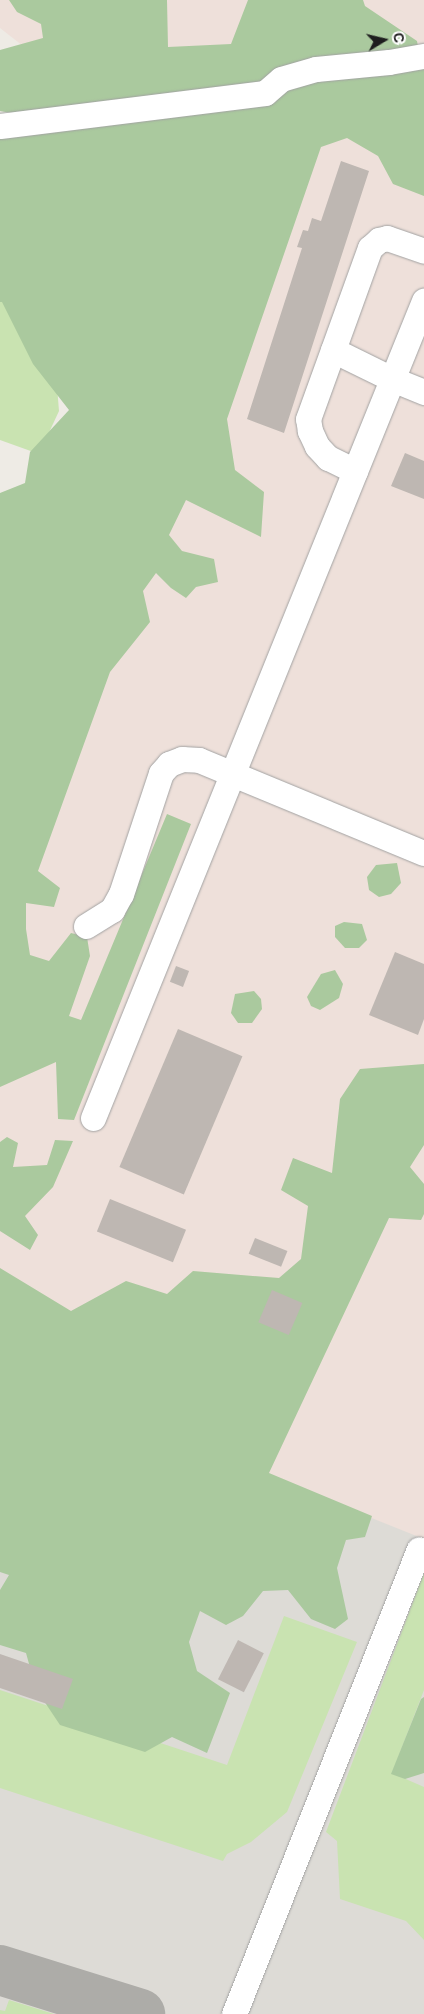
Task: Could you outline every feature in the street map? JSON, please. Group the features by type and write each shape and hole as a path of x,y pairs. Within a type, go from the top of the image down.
{"lane":[{"path":"0,126 265,93 281,79 316,69 388,62 424,56"},
{"path":"355,471 328,458 318,446 310,430 308,419 370,248 379,240 387,238 424,251"},
{"path":"93,1118 424,301"},
{"path":"333,350 392,379 424,392"},
{"path":"86,926 112,910 121,894 161,773 169,764 182,759 199,760 424,853"},
{"path":"234,2014 419,1549"}],"shaded area":[{"path":"0,0 424,0 424,2014 0,2014 0,929 204,370 32,53 0,28"},
{"path":"0,1313 142,1426 424,1539 424,2014 0,2014"}],"green space":[{"path":"9,0 167,0 168,47 231,44 248,0 363,0 365,6 417,41 421,64 424,64 424,196 393,184 378,156 347,138 321,147 227,419 235,470 264,492 261,537 186,500 169,535 182,551 214,559 218,582 196,587 186,598 171,588 156,573 143,591 150,622 110,672 38,871 60,888 54,907 26,903 26,929 30,955 49,961 71,933 87,937 90,956 69,1016 81,1020 167,814 191,824 74,1120 58,1119 56,1062 0,1087 0,493 25,483 30,452 69,410 33,364 2,302 0,302 0,134 16,114 0,111 0,50 43,38 41,24 17,12"},
{"path":"0,174 41,187 59,411 39,454 0,440"},
{"path":"397,863 401,883 391,894 379,897 369,890 367,877 376,865"},
{"path":"344,922 362,924 367,940 359,948 345,948 335,937 335,926"},
{"path":"335,970 343,984 339,998 320,1010 311,1006 307,997 321,974"},
{"path":"254,991 261,999 262,1009 252,1023 238,1023 231,1013 235,994"},
{"path":"424,1064 424,1145 410,1167 424,1184 424,1214 421,1220 389,1218 269,1473 372,1516 365,1537 346,1540 337,1568 348,1619 335,1629 311,1619 288,1590 263,1591 243,1616 226,1625 200,1611 189,1642 197,1671 230,1693 207,1753 172,1737 145,1752 60,1725 36,1689 26,1653 0,1645 0,1590 9,1575 0,1572 0,1268 71,1311 126,1281 167,1294 193,1271 279,1278 301,1259 308,1206 281,1190 293,1158 332,1173 340,1099 360,1069"},
{"path":"7,1137 18,1143 13,1167 47,1165 55,1140 73,1141 53,1187 25,1216 38,1235 30,1250 0,1231 0,1142"},
{"path":"424,1573 424,1690 392,1773 424,1787 424,1940 406,1921 340,1899 337,1841 326,1832"},
{"path":"284,1616 357,1642 287,1812 251,1842 227,1854 223,1861 0,1788 0,1690 227,1765"},
{"path":"424,1697 424,1773 405,1779 391,1774 421,1699"},
{"path":"9,2000 54,2014 0,2014 0,2010 5,2011"}],"building":[{"path":"341,161 369,171 284,433 247,419 302,248 297,247 303,230 308,231 312,218 321,221"},
{"path":"405,453 424,461 424,499 391,486"},
{"path":"395,952 424,964 424,1019 418,1035 369,1015"},
{"path":"176,966 189,971 183,987 170,982"},
{"path":"178,1029 242,1056 184,1194 119,1167"},
{"path":"110,1199 186,1230 173,1262 97,1231"},
{"path":"255,1238 287,1251 281,1267 249,1254"},
{"path":"272,1290 302,1303 289,1335 258,1322"},
{"path":"238,1640 264,1653 244,1692 218,1679"},
{"path":"0,1654 73,1679 62,1709 0,1688"}],"taxiway":[{"path":"0,1970 140,2014"}]}
